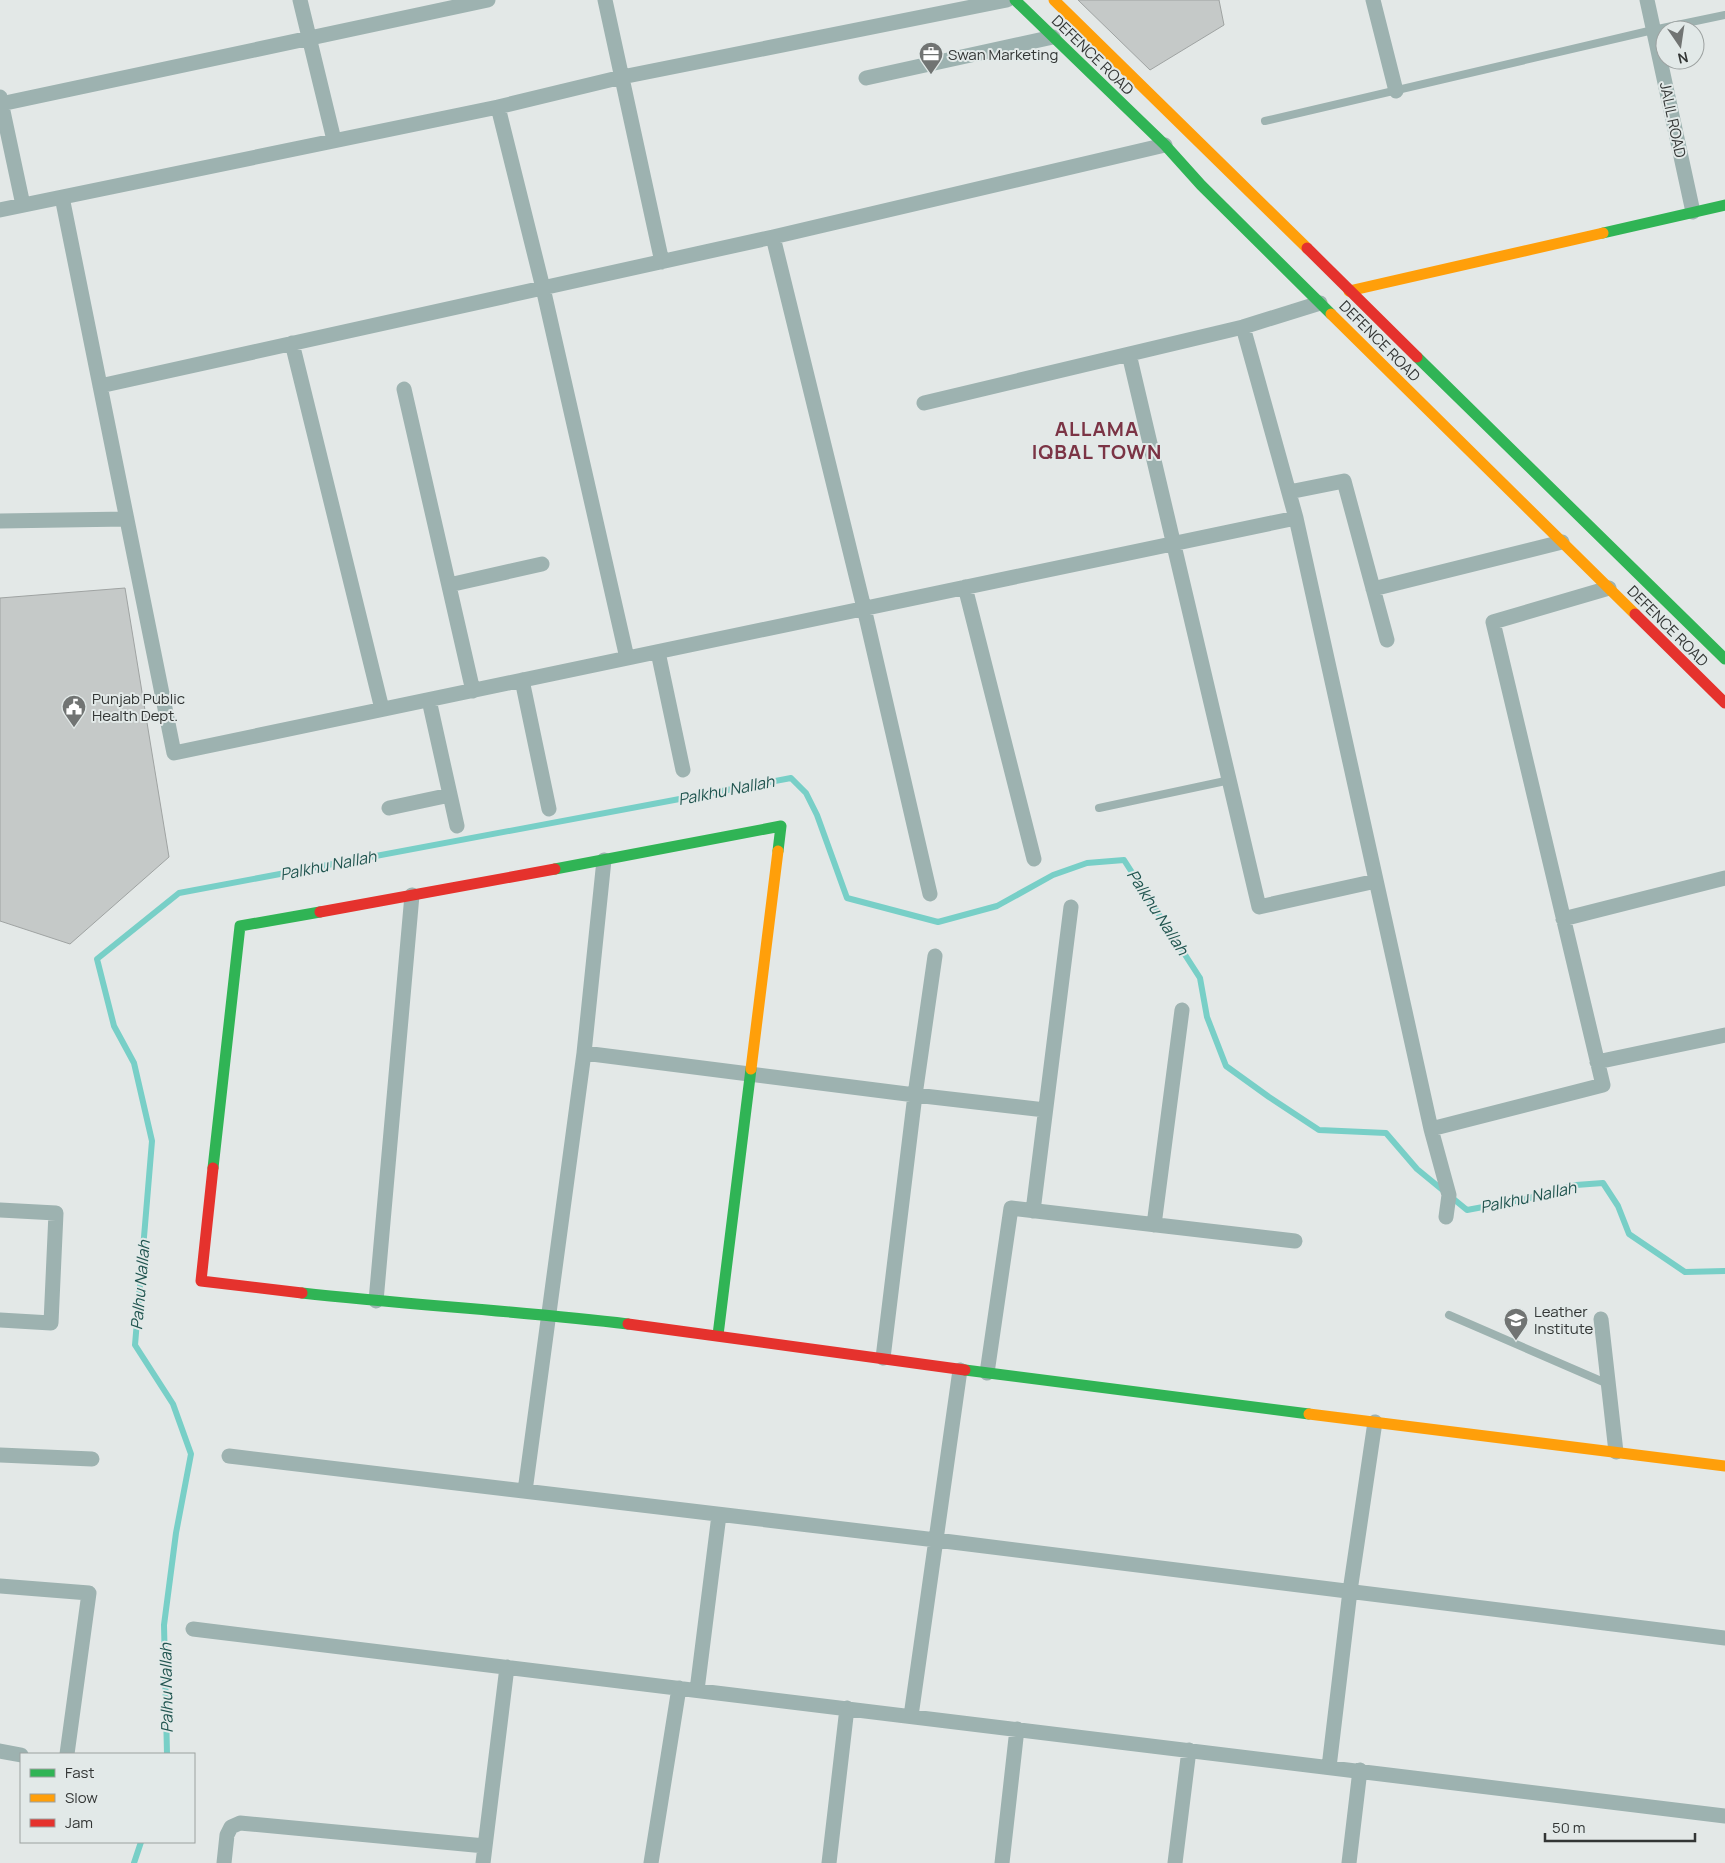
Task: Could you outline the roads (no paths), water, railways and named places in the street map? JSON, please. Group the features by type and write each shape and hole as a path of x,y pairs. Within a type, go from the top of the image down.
{"street":[{"path":"300,0 334,140"},
{"path":"23,205 1,101 488,0"},
{"path":"606,0 662,262"},
{"path":"0,210 498,106 622,77 1007,0"},
{"name":"DEFENCE ROAD","path":"1015,0 1165,145 1202,185 1307,269 1349,291 1373,335 1571,531 1725,659"},
{"path":"1031,16 1047,0"},
{"name":"DEFENCE ROAD","path":"1054,0 1307,269 1320,303 1373,335 1571,531 1609,588 1725,703"},
{"path":"1373,0 1396,90"},
{"name":"JALIL ROAD","path":"1647,0 1693,212"},
{"path":"866,78 1053,37"},
{"path":"498,106 543,288 628,658"},
{"path":"100,386 773,238 1165,145"},
{"path":"62,197 174,753 1296,518"},
{"path":"1349,291 1725,205"},
{"path":"773,238 864,608 930,894"},
{"path":"924,403 1243,327 1320,303"},
{"path":"1243,327 1296,518 1431,1129 1449,1195 1446,1217"},
{"path":"292,343 382,709"},
{"path":"1129,354 1259,907 1376,881"},
{"path":"404,389 473,691"},
{"path":"1289,492 1344,481 1387,640"},
{"path":"0,521 127,520"},
{"path":"1373,589 1571,531"},
{"path":"449,585 542,564"},
{"path":"965,588 1034,860"},
{"path":"1431,1129 1603,1085 1493,622 1609,588"},
{"path":"658,652 683,770"},
{"path":"522,680 549,809"},
{"path":"429,700 457,826"},
{"path":"389,808 450,795"},
{"path":"718,1335 781,826 240,926 201,1280 376,1301 548,1314 718,1335 960,1370 1725,1466"},
{"path":"525,1491 584,1053 604,860"},
{"path":"1563,919 1725,878"},
{"path":"376,1301 412,895"},
{"path":"1033,1211 1071,907"},
{"path":"883,1358 915,1096 935,956"},
{"path":"1154,1225 1182,1010"},
{"path":"1597,1062 1725,1035"},
{"path":"584,1053 915,1096 1046,1110"},
{"path":"987,1373 1011,1208 1294,1241"},
{"path":"0,1210 56,1213 51,1323 0,1320"},
{"path":"1601,1319 1616,1452"},
{"path":"911,1716 960,1370"},
{"path":"1329,1767 1350,1591 1375,1422"},
{"path":"0,1455 92,1459"},
{"path":"229,1456 936,1540 1725,1638"},
{"path":"696,1690 719,1514"},
{"path":"0,1586 89,1593 67,1753"},
{"path":"193,1629 1725,1816"},
{"path":"483,1863 507,1667"},
{"path":"651,1863 679,1688"},
{"path":"829,1863 847,1708"},
{"path":"1002,1863 1017,1729"},
{"path":"1175,1863 1189,1750"},
{"path":"0,1752 20,1755"},
{"path":"1349,1863 1360,1770"},
{"path":"224,1863 227,1835 231,1827 240,1823 485,1846"}],"lane":[{"path":"1264,121 1653,30 1725,15"},
{"path":"1099,808 1230,780"},
{"path":"1449,1315 1608,1384"}],"waterway":[{"name":"Palkhu Nallah","path":"167,1753 164,1625 176,1533 191,1454 173,1404 135,1345 152,1141 134,1063 114,1026 97,959 179,893 791,778 806,793 817,815 847,898 938,922 997,906 1053,875 1087,863 1124,860 1200,978 1207,1017 1226,1066 1269,1097 1319,1130 1386,1133 1417,1169 1467,1210 1526,1199 1576,1185 1603,1183 1618,1206 1629,1234 1685,1272 1725,1271"},
{"name":"Palhu Nallah","path":"134,1863 141,1843"}],"place":[{"name":"Swan Marketing","path":"931,75"},
{"name":"Punjab Public Health Dept.","path":"74,728"},
{"name":"Leather Institute","path":"1516,1341"}],"district":[{"name":"ALLAMA IQBAL TOWN","path":"1097,440"}]}
